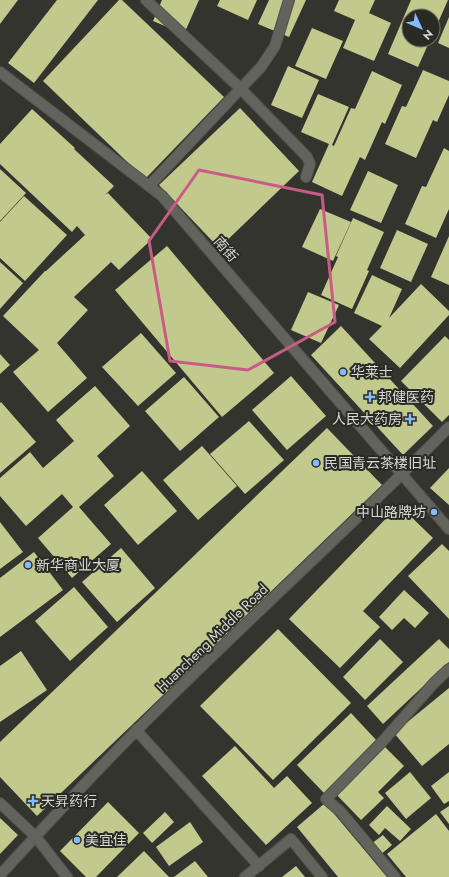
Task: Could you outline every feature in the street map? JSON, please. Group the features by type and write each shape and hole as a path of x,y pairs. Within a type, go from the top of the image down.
{"street":[{"path":"146,0 241,89 307,157 310,164 306,177"},
{"path":"149,186 261,67 275,46 289,0"},
{"name":"南街","path":"0,72 162,196 449,529"},
{"name":"Huancheng Middle Road","path":"0,875 136,730 449,427"},
{"path":"395,877 341,812 326,799 382,742 434,682 449,669"},
{"path":"136,730 259,866"},
{"path":"0,802 36,837 67,877"},
{"path":"245,877 291,839 322,877"}],"highlighted area":[{"path":"199,170 322,195 335,322 248,370 170,361 149,241"}],"building":[{"path":"0,0 18,0 0,24"},
{"path":"57,0 98,0 34,83 8,63"},
{"path":"119,0 122,0 224,97 145,179 43,81"},
{"path":"162,0 199,0 184,34 153,21"},
{"path":"220,0 257,0 248,20 217,6"},
{"path":"269,0 306,0 289,37 258,24"},
{"path":"339,0 375,0 369,13 391,23 374,61 343,48 355,20 334,11"},
{"path":"411,0 448,0 441,16 441,8 408,8"},
{"path":"449,17 449,48 441,44 441,36"},
{"path":"401,23 401,48 426,48 418,67 388,54"},
{"path":"312,28 343,41 326,79 295,66"},
{"path":"288,66 319,80 302,118 271,105"},
{"path":"423,70 449,81 449,95 437,122 433,120 416,158 385,144 402,106 406,107"},
{"path":"372,71 402,85 385,124 382,122 365,160 360,157 342,196 312,182 329,144 301,132 318,94 349,107 332,145 334,146 351,108 355,109"},
{"path":"240,108 299,171 219,248 159,185"},
{"path":"32,109 114,186 105,195 108,193 152,239 119,270 111,262 74,297 88,310 57,343 87,378 48,412 13,372 39,350 3,316 45,271 85,235 77,226 72,232 0,164 0,144"},
{"path":"444,148 449,151 449,209 436,238 405,224 422,186 426,187"},
{"path":"0,169 26,193 0,221"},
{"path":"368,171 398,185 381,223 350,210"},
{"path":"24,196 67,235 25,281 0,258 0,222"},
{"path":"320,209 351,222 333,261 302,247"},
{"path":"353,218 384,232 352,309 321,295"},
{"path":"397,230 428,244 411,282 380,268"},
{"path":"449,236 449,285 431,277"},
{"path":"167,246 274,373 222,417 115,290"},
{"path":"0,262 23,283 0,309"},
{"path":"372,275 402,289 389,318 421,284 449,311 449,315 400,368 369,339 382,326 354,313"},
{"path":"308,292 339,305 321,343 291,330"},
{"path":"341,326 433,426 403,455 311,355"},
{"path":"141,333 176,373 138,406 102,367"},
{"path":"445,336 449,340 449,415 442,422 401,381"},
{"path":"0,354 10,365 0,374"},
{"path":"291,376 326,416 287,450 252,410"},
{"path":"184,377 219,417 180,451 145,411"},
{"path":"95,386 130,426 97,456 114,476 79,507 111,544 72,578 38,538 73,507 62,494 26,526 0,496 0,478 30,452 43,468 74,441 56,420"},
{"path":"1,402 36,442 0,473 0,403"},
{"path":"249,421 284,460 245,494 210,454"},
{"path":"327,428 382,485 37,816 0,777 0,742"},
{"path":"202,446 237,486 198,520 163,480"},
{"path":"449,468 449,505 430,488"},
{"path":"142,471 177,511 138,545 104,505"},
{"path":"399,505 433,538 363,611 380,627 340,668 289,619"},
{"path":"0,522 23,552 0,569"},
{"path":"442,544 449,551 449,619 408,576"},
{"path":"121,548 155,588 117,622 82,582"},
{"path":"34,552 63,590 0,637 0,578"},
{"path":"74,587 108,627 70,661 35,621"},
{"path":"404,590 429,613 415,628 404,618 392,630 379,617"},
{"path":"278,629 351,703 273,780 200,706"},
{"path":"380,639 403,662 365,700 343,677"},
{"path":"439,639 449,649 449,662 383,724 367,706"},
{"path":"21,651 47,690 0,722 0,666"},
{"path":"449,688 449,744 422,766 394,733"},
{"path":"351,713 378,742 324,793 297,765"},
{"path":"383,745 404,766 378,792 384,798 361,820 335,793"},
{"path":"235,746 274,788 287,776 312,803 266,845 202,776"},
{"path":"410,772 431,798 406,819 385,793"},
{"path":"449,772 449,801 444,804 431,786"},
{"path":"108,802 139,833 96,877 86,877 60,851"},
{"path":"325,803 387,877 338,877 297,827"},
{"path":"387,806 411,829 400,841 385,828 379,835 369,825"},
{"path":"449,806 449,824 440,812"},
{"path":"165,812 174,822 152,843 143,833"},
{"path":"436,814 449,831 449,877 406,877 387,854"},
{"path":"0,818 18,835 0,854"},
{"path":"190,822 203,842 169,866 156,847"},
{"path":"383,835 392,845 380,855 371,844"},
{"path":"144,851 169,877 117,877"},
{"path":"195,861 208,877 174,877"},
{"path":"296,866 305,877 282,877"}],"place":[{"name":"华莱士","path":"343,372"},
{"name":"邦健医药","path":"370,397"},
{"name":"人民大药房","path":"410,419"},
{"name":"民国青云茶楼旧址","path":"316,463"},
{"name":"中山路牌坊","path":"434,512"},
{"name":"新华商业大厦","path":"28,565"},
{"name":"天昇药行","path":"33,801"},
{"name":"美宜佳","path":"77,840"}]}
